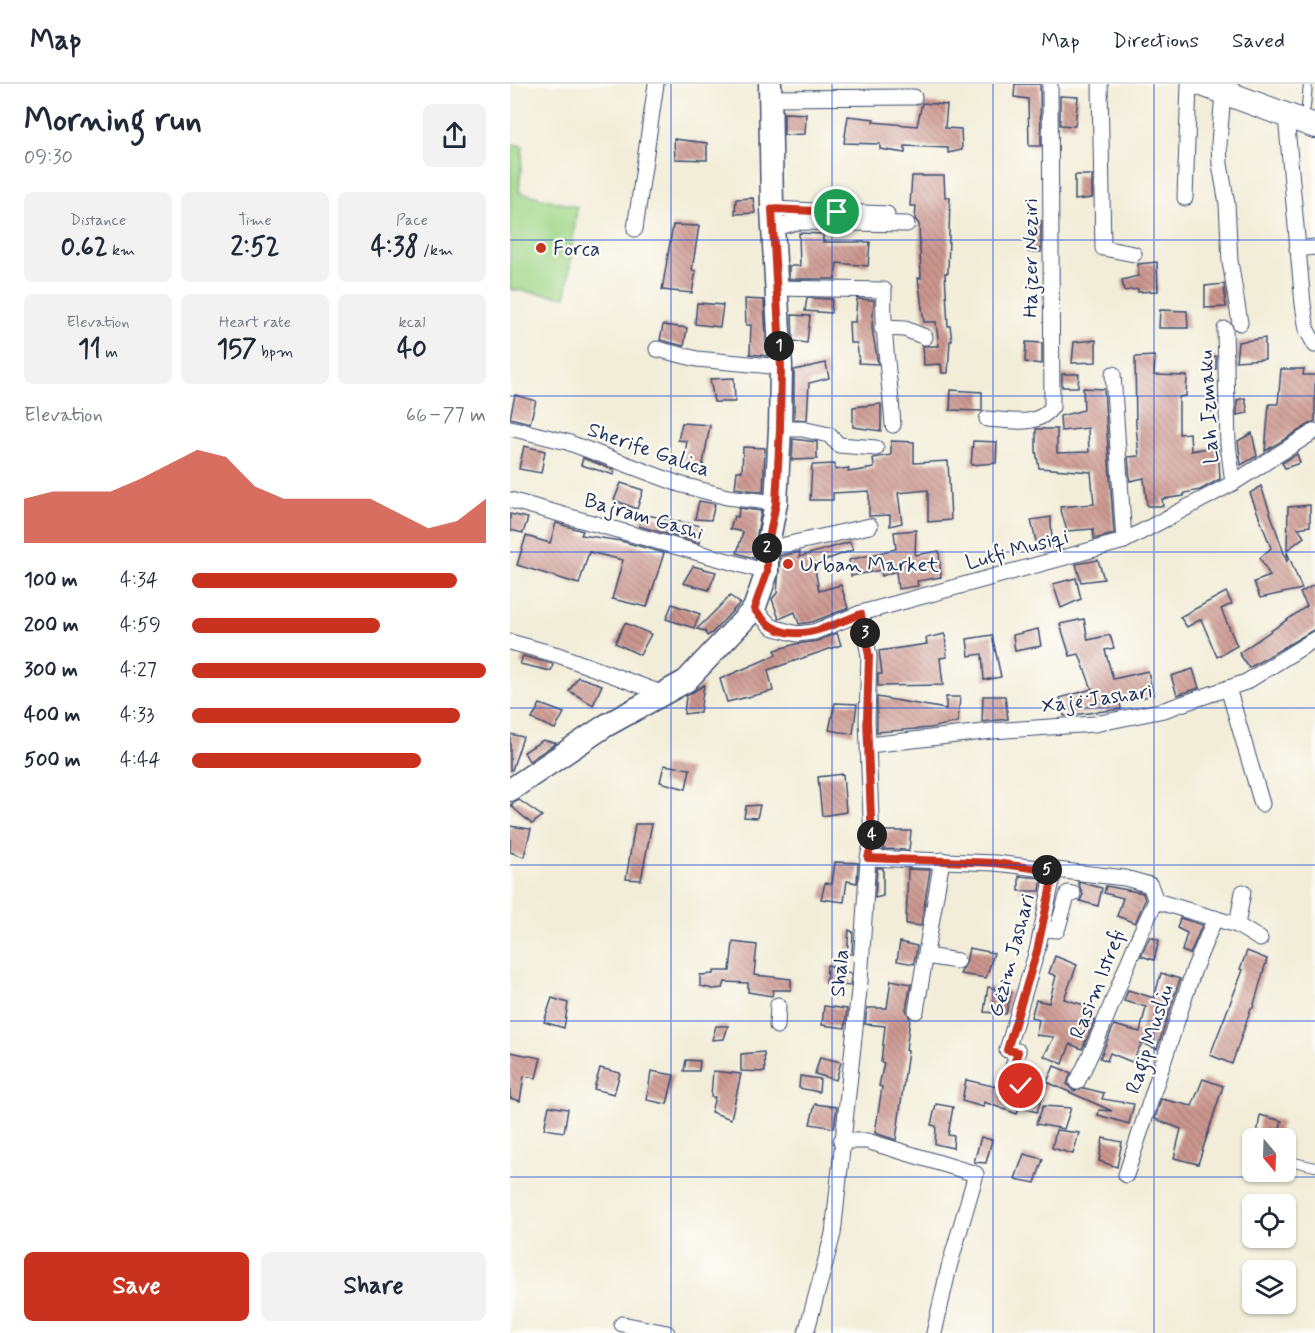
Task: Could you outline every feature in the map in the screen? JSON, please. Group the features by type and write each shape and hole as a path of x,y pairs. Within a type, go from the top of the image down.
{"main road":[{"path":"1223,87 1306,109"}],"street":[{"path":"635,229 656,84"},
{"name":"Hajzer Neziri","path":"987,419 1033,421 1045,416 1052,406 1050,84"},
{"path":"1100,84 1103,248 1134,254"},
{"path":"1185,198 1189,84"},
{"name":"Lah Izmaku","path":"1223,87 1219,144 1227,204 1233,326 1228,444 1233,483"},
{"path":"510,790 595,732 686,681 754,609 767,572 767,549 776,503 780,429 781,367 775,288 769,91 914,97"},
{"path":"1306,109 1297,249 1307,330 1315,345"},
{"path":"773,218 905,219"},
{"path":"1297,249 1315,247"},
{"path":"775,288 884,290 882,328 889,364 893,425"},
{"path":"882,328 904,329 925,338"},
{"path":"657,349 697,359 781,367"},
{"path":"1113,374 1124,541"},
{"name":"Sherife Galica","path":"510,428 567,442 688,486 727,497 776,503"},
{"path":"780,429 802,429 829,435 839,445 876,448"},
{"name":"Lutfi Musiqi","path":"754,609 772,627 797,634 814,632 861,614 1124,541 1233,483 1315,431"},
{"name":"Bajram Gashi","path":"510,500 767,572"},
{"path":"767,549 870,526"},
{"name":"Shala","path":"806,1333 833,1234 841,1141 847,1114 860,981 868,858 872,841 867,720 869,656 861,614"},
{"name":"Xajë Jashari","path":"869,745 992,731 1095,724 1164,710 1246,681 1315,639"},
{"path":"510,642 558,655 661,693"},
{"path":"1228,688 1263,804"},
{"name":"Gëzim Jashari","path":"868,858 995,863 1125,878 1150,885 1156,901"},
{"path":"916,1011 942,860"},
{"name":"Gëzim Jashari","path":"1021,1086 1008,1082 1018,1052 1007,1050 1042,929 1054,871"},
{"path":"1237,925 1243,892"},
{"path":"1042,929 1057,930 1068,893 1073,894"},
{"path":"1156,901 1237,925 1260,939"},
{"name":"Rasim Istrefi","path":"1077,1082 1103,1029 1134,944 1156,901"},
{"name":"Ragip Musliu","path":"1126,1175 1190,980 1215,918"},
{"path":"926,956 957,961"},
{"path":"1026,985 1041,989"},
{"path":"777,1026 778,1005"},
{"path":"841,1141 867,1141 976,1174 949,1266 934,1333"},
{"path":"622,1324 667,1333"}],"lane":[{"path":"1296,1162 1315,1167"}],"green space":[{"name":"Forca","path":"510,144 523,146 519,192 577,207 566,297 510,289"}],"building":[{"path":"1015,84 1040,84 1041,146 1029,146 1028,99 1014,97"},
{"path":"1060,96 1078,97 1075,126 1060,125"},
{"path":"922,103 947,105 945,128 961,129 962,150 948,153 948,148 905,146 905,153 880,149 880,144 844,143 848,116 874,119 873,122 917,126"},
{"path":"784,113 806,114 805,134 784,135"},
{"path":"674,139 707,143 707,160 675,159"},
{"path":"1075,175 1092,175 1092,198 1075,200"},
{"path":"912,176 944,176 945,197 950,197 948,273 945,273 948,326 950,326 952,341 950,341 948,373 942,373 941,364 924,365 923,346 939,346 936,322 924,322 918,278 921,278 919,224 915,219 916,206 910,206"},
{"path":"753,198 755,213 735,214 736,199"},
{"path":"1029,221 1041,221 1041,252 1028,252"},
{"path":"673,225 699,226 692,270 696,271 692,293 662,290"},
{"path":"799,233 823,234 823,242 870,242 868,266 837,263 835,279 789,279 789,266 800,266"},
{"path":"1157,262 1158,291 1138,292 1138,289 1124,291 1122,280 1138,276 1138,264"},
{"path":"1224,284 1226,307 1205,308 1205,286"},
{"path":"807,298 832,299 831,313 805,311"},
{"path":"745,299 764,300 767,356 750,354 751,325 746,325"},
{"path":"857,299 874,300 872,328 878,364 859,363 857,343 850,343 849,322 855,322"},
{"path":"697,303 723,305 720,327 695,324"},
{"path":"1160,310 1187,311 1188,328 1159,328"},
{"path":"792,315 810,316 807,343 793,341"},
{"path":"663,325 687,328 684,346 660,340"},
{"path":"1265,338 1265,359 1236,361 1238,342"},
{"path":"1096,340 1096,362 1072,363 1074,342"},
{"path":"1026,342 1042,343 1042,364 1025,362"},
{"path":"1155,356 1154,375 1187,376 1186,396 1179,397 1179,434 1190,433 1191,451 1218,446 1220,479 1200,490 1184,493 1184,496 1162,499 1163,506 1147,506 1144,478 1130,481 1128,457 1139,456 1135,357"},
{"path":"1216,356 1216,369 1210,369 1208,357"},
{"path":"826,363 829,378 809,383 807,420 794,419 794,370"},
{"path":"1281,369 1304,369 1303,375 1315,375 1315,421 1265,451 1269,404 1278,404"},
{"path":"1062,374 1079,374 1078,387 1062,387"},
{"path":"734,378 735,402 714,402 710,379"},
{"path":"1083,388 1104,389 1114,534 1094,539 1093,529 1067,531 1060,507 1094,504 1091,472 1039,468 1036,451 1036,429 1057,429 1057,453 1089,452 1088,428 1061,431 1060,416 1084,410"},
{"path":"951,390 982,392 982,411 950,410"},
{"path":"515,395 536,401 530,423 510,418"},
{"path":"1245,398 1248,413 1237,415 1237,400"},
{"path":"1217,399 1217,410 1211,412 1210,400"},
{"path":"881,404 881,431 853,427 853,407"},
{"path":"682,423 710,425 702,470 683,468 687,441 678,440"},
{"path":"1252,433 1257,456 1241,465 1238,441"},
{"path":"793,439 817,442 817,459 792,460"},
{"path":"891,441 914,442 914,463 948,461 951,520 928,522 928,490 898,493 902,523 890,526 890,515 869,516 869,491 833,493 833,500 810,500 812,465 835,464 835,470 849,468 848,472 874,468 873,458 891,455"},
{"path":"973,441 997,442 996,463 971,465"},
{"path":"524,446 545,451 541,473 519,469"},
{"path":"743,447 765,448 763,492 735,488 737,471 742,471"},
{"path":"1297,454 1300,463 1285,468 1282,463"},
{"path":"583,458 614,470 614,475 581,465"},
{"path":"621,483 643,490 637,509 614,500"},
{"path":"1261,486 1287,562 1287,552 1302,589 1260,598 1254,582 1270,576 1260,558 1271,548 1250,493"},
{"path":"699,501 715,504 711,520 695,519"},
{"path":"1310,505 1310,526 1298,528 1304,537 1287,550 1288,507"},
{"path":"739,508 761,511 753,558 737,553 743,532 730,529 734,516 738,517"},
{"path":"510,514 528,518 523,533 510,530"},
{"path":"642,514 702,526 699,543 639,526"},
{"path":"1051,517 1052,548 1038,550 1031,520"},
{"path":"556,523 583,531 581,535 621,541 664,553 647,607 612,599 623,560 589,552 579,584 517,565 526,536 550,543"},
{"path":"916,530 915,555 939,551 941,577 917,581 918,586 898,589 896,571 882,576 881,570 851,576 849,560 896,549 894,532"},
{"path":"850,542 853,550 814,564 819,591 841,585 848,608 812,622 799,624 795,612 779,619 772,599 777,593 780,556 800,552 799,557"},
{"path":"1098,560 1104,579 1081,582 1076,564"},
{"path":"693,566 716,572 709,590 683,583"},
{"path":"1076,578 1081,599 1061,608 1053,584"},
{"path":"1315,584 1315,629 1249,668 1239,653 1307,606 1300,593"},
{"path":"1226,592 1232,604 1221,609 1237,646 1217,657 1201,619 1187,627 1180,617"},
{"path":"730,596 740,603 712,633 707,636 705,631 697,629"},
{"path":"672,604 700,614 694,628 666,619"},
{"path":"1084,619 1088,640 1110,635 1114,648 1105,650 1113,679 1148,671 1153,695 1120,703 1121,709 1064,716 1060,698 1092,689 1079,654 1070,656 1060,624"},
{"path":"625,623 651,634 640,655 615,643"},
{"path":"1038,629 1041,646 1015,651 1013,635"},
{"path":"837,633 841,645 768,670 773,691 727,702 720,679 776,655 775,650 817,641"},
{"path":"945,634 947,657 940,658 943,685 878,686 878,674 882,674 879,651 927,644 926,638"},
{"path":"992,635 1001,677 984,680 982,654 969,656 967,639"},
{"path":"523,656 553,664 551,671 520,664"},
{"path":"1193,669 1199,688 1177,695 1171,676"},
{"path":"578,677 602,685 593,705 569,691"},
{"path":"704,685 700,712 684,714 686,696"},
{"path":"983,696 1005,696 1008,719 982,722"},
{"path":"877,697 946,709 946,697 960,697 958,722 930,728 877,732"},
{"path":"835,703 857,704 853,734 829,730"},
{"path":"540,704 564,713 555,729 532,719"},
{"path":"510,734 523,737 512,770 510,770"},
{"path":"543,740 556,743 529,761 524,752"},
{"path":"664,765 690,769 686,789 660,782"},
{"path":"843,774 846,812 822,816 818,777"},
{"path":"519,800 542,816 532,824 510,805"},
{"path":"760,805 757,818 744,817 746,806"},
{"path":"635,824 652,824 641,880 626,879"},
{"path":"510,826 531,829 524,857 510,852"},
{"path":"885,831 911,831 909,850 883,849"},
{"path":"835,862 858,863 857,883 847,881 844,902 821,899 825,883 832,884"},
{"path":"877,868 883,868 883,896 875,898"},
{"path":"908,869 930,870 921,926 906,924"},
{"path":"1019,876 1042,878 1040,891 1019,891"},
{"path":"1078,882 1102,888 1098,906 1080,901 1083,895"},
{"path":"1106,886 1143,893 1145,900 1135,923 1117,916 1123,898 1104,893"},
{"path":"1180,918 1202,925 1190,954 1182,951 1187,933 1177,928"},
{"path":"849,930 853,932 852,954 847,954"},
{"path":"1150,937 1159,940 1154,960 1141,956"},
{"path":"733,942 757,945 754,975 791,979 791,990 773,990 772,996 748,992 748,983 725,982 723,988 713,989 700,986 700,975 714,974 714,971 730,971"},
{"path":"900,942 917,946 914,964 897,961"},
{"path":"969,948 994,953 986,978 960,974 966,963"},
{"path":"1247,951 1267,959 1253,1008 1251,1008 1232,1064 1210,1055 1243,970 1240,969"},
{"path":"1055,956 1077,965 1064,999 1094,1008 1090,1019 1095,1020 1082,1049 1070,1044 1063,1064 1044,1056 1054,1037 1036,1035 1039,1020 1031,1017 1036,1000 1049,1003 1056,976 1049,973"},
{"path":"827,965 842,968 842,971 851,973 850,986 826,983"},
{"path":"1161,973 1180,979 1157,1049 1142,1043 1132,1062 1110,1053 1107,1061 1100,1058 1114,1025 1140,1032 1146,1007 1124,1001 1128,990 1154,998"},
{"path":"891,980 911,984 906,1009 910,1019 906,1050 908,1051 896,1140 875,1133 882,1087 879,1086 884,1063 881,1062 885,1026 865,1024 867,1008 887,1008"},
{"path":"988,987 1011,992 1006,1014 984,1012"},
{"path":"552,998 568,1003 564,1028 544,1022"},
{"path":"824,1006 847,1009 845,1028 822,1025"},
{"path":"716,1026 728,1026 724,1039 712,1040"},
{"path":"510,1052 541,1058 536,1078 524,1076 520,1101 510,1098"},
{"path":"764,1052 765,1072 741,1071 741,1054"},
{"path":"820,1057 841,1062 836,1080 815,1074"},
{"path":"686,1060 700,1061 699,1071 684,1071"},
{"path":"1054,1066 1071,1073 1067,1084 1073,1091 1084,1088 1104,1093 1102,1099 1134,1104 1129,1124 1098,1115 1099,1110 1112,1111 1047,1082"},
{"path":"600,1068 620,1073 614,1094 594,1089"},
{"path":"651,1071 674,1075 667,1104 647,1100"},
{"path":"713,1071 741,1074 731,1119 711,1112 715,1097 711,1097"},
{"path":"800,1076 820,1079 819,1092 799,1088"},
{"path":"1203,1079 1223,1086 1198,1164 1174,1158 1181,1129 1155,1119 1161,1099 1192,1106"},
{"path":"966,1080 997,1087 999,1084 1005,1091 1019,1095 1028,1093 1032,1080 1047,1084 1037,1112 1019,1107 1017,1114 984,1102 983,1107 962,1101"},
{"path":"815,1104 837,1107 834,1128 810,1124"},
{"path":"936,1104 953,1107 948,1135 954,1136 953,1148 935,1144 936,1126 931,1125"},
{"path":"549,1106 568,1109 564,1132 544,1129"},
{"path":"1043,1106 1071,1108 1064,1129 1036,1124"},
{"path":"1260,1115 1282,1121 1280,1128 1258,1128"},
{"path":"1056,1130 1079,1133 1073,1154 1052,1148"},
{"path":"981,1137 992,1140 986,1163 974,1162"},
{"path":"1103,1138 1122,1142 1117,1167 1099,1161"},
{"path":"1024,1154 1043,1159 1035,1183 1015,1179"}],"place":[{"name":"Forca","path":"541,248"},
{"name":"Urban Market","path":"788,564"}],"route":[{"path":"837,212 772,209 775,228 775,288 781,367 780,429 776,503 767,549 767,572 754,609 772,627 797,634 814,632 861,614 869,656 867,720 872,841 868,858 995,863 1054,871 1037,951 1007,1050 1018,1052 1008,1082 1021,1086"}]}
